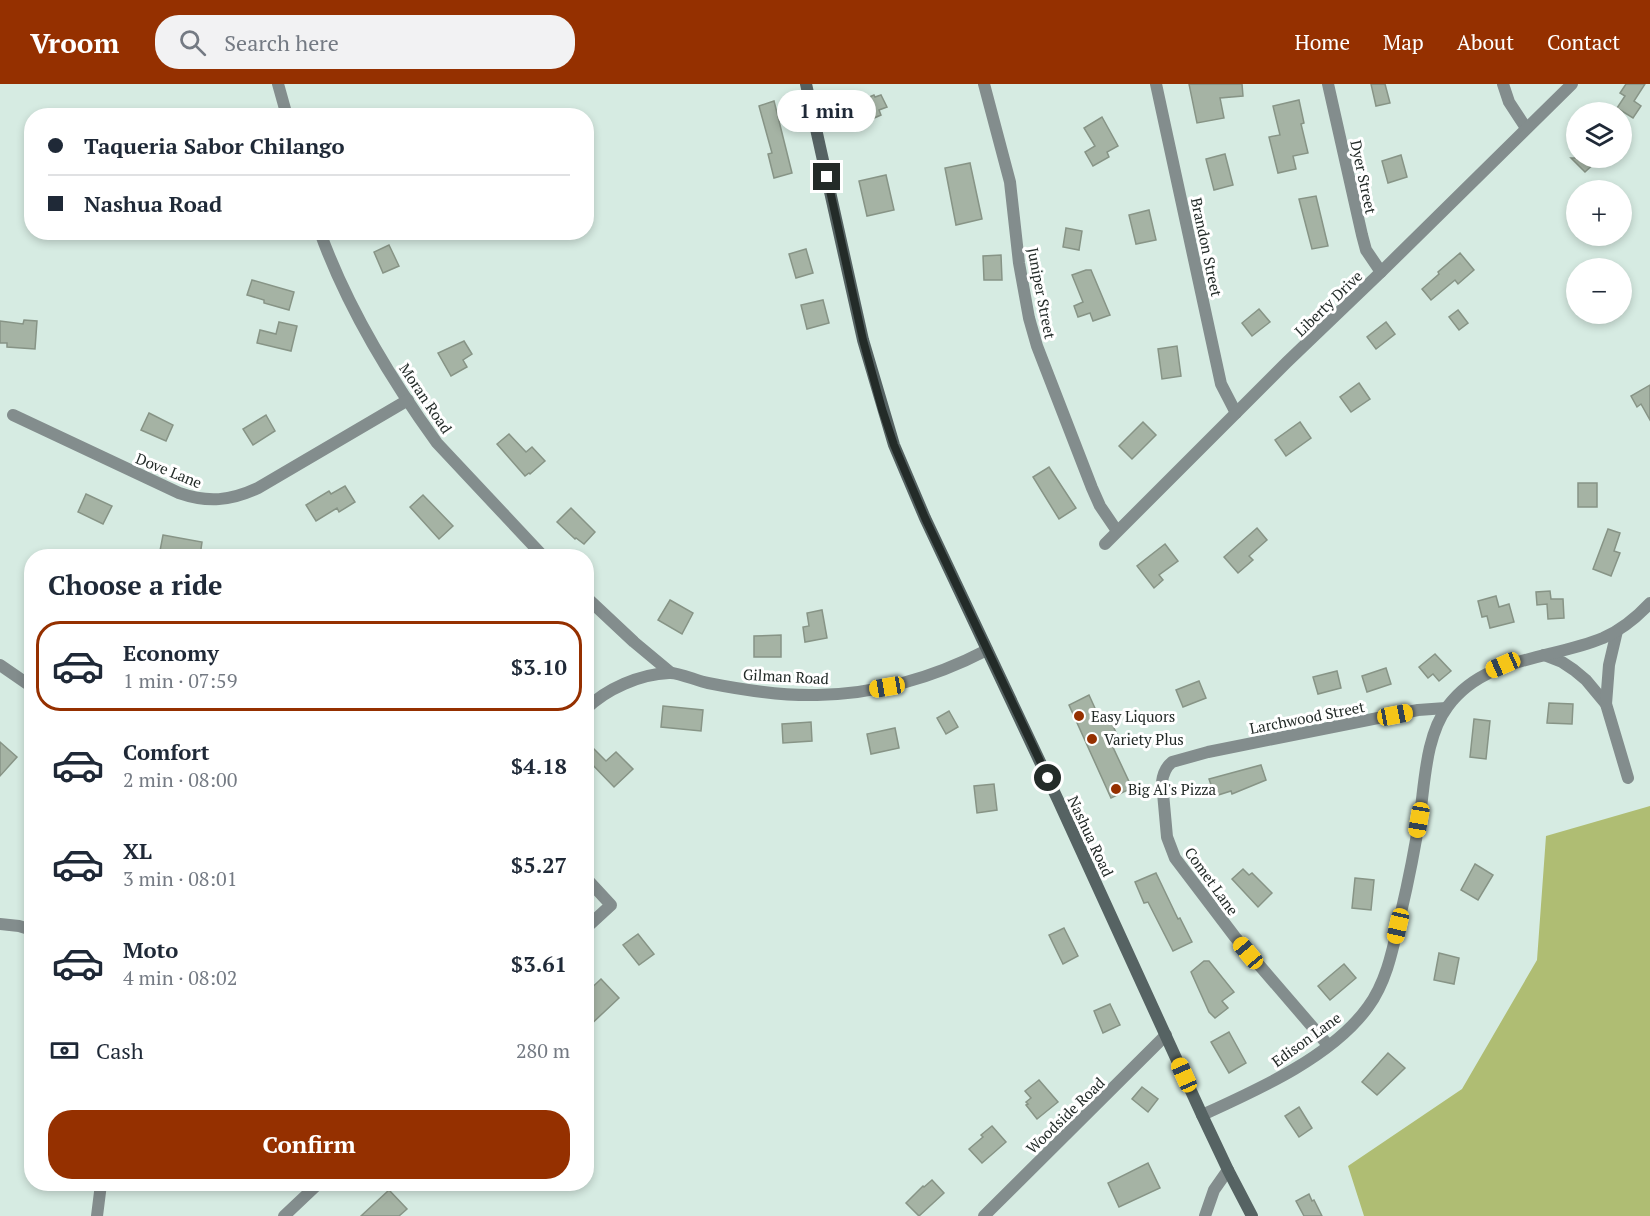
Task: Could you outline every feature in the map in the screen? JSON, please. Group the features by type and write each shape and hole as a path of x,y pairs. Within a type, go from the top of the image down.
{"main road":[{"name":"Nashua Road","path":"806,84 863,340 882,409 908,478 1202,1115 1252,1216"}],"street":[{"path":"278,84 285,108"},
{"name":"Juniper Street","path":"984,84 1010,183 1024,292 1037,346 1092,488 1100,506 1117,531"},
{"name":"Brandon Street","path":"1156,84 1221,384 1236,413"},
{"name":"Dyer Street","path":"1328,84 1364,243 1372,262 1381,273"},
{"path":"1503,84 1509,102 1526,129"},
{"name":"Liberty Drive","path":"1105,544 1572,84"},
{"name":"Moran Road","path":"323,240 343,289 408,400 437,443 536,549"},
{"name":"Dove Lane","path":"13,415 179,493 214,501 234,498 258,488 408,400"},
{"path":"1446,708 1457,695 1486,673 1503,665 1602,638 1617,631 1650,603"},
{"path":"594,604 670,672"},
{"path":"1617,631 1609,665 1606,705 1628,778"},
{"name":"Gilman Road","path":"670,672 692,680 738,689 816,695 855,692 907,681 948,669 987,650"},
{"path":"1544,655 1574,670 1586,680 1606,705"},
{"path":"0,665 24,682"},
{"path":"594,701 609,690 670,672"},
{"name":"Larchwood Street","path":"1165,771 1172,762 1208,752 1418,710 1446,708"},
{"name":"Edison Lane","path":"1202,1115 1273,1082 1328,1045 1356,1021 1368,1007 1384,978 1405,894 1429,753 1446,708"},
{"name":"Comet Lane","path":"1165,771 1162,790 1167,837 1172,853 1235,937 1328,1045"},
{"path":"594,887 611,905 594,921"},
{"path":"0,924 24,928"},
{"name":"Woodside Road","path":"984,1216 1166,1035"},
{"path":"1205,1216 1214,1190 1228,1170"},
{"path":"97,1216 100,1191"},
{"path":"284,1216 311,1191"}],"green space":[{"path":"1650,806 1650,1216 1364,1216 1348,1166 1462,1089 1537,960 1546,836"}],"building":[{"path":"1189,84 1242,84 1243,96 1220,98 1224,118 1197,123"},
{"path":"1371,84 1385,84 1390,103 1376,106"},
{"path":"1626,84 1645,84 1634,101 1641,106 1633,118 1632,102 1621,102 1625,96 1620,93"},
{"path":"874,95 875,97 881,95 887,107 879,110 881,115 854,127 846,107"},
{"path":"1299,100 1304,123 1301,124 1308,153 1293,156 1296,169 1278,173 1269,137 1280,135 1273,106"},
{"path":"774,101 792,173 774,178 768,154 772,153 759,106"},
{"path":"1102,117 1118,146 1107,152 1109,157 1093,166 1085,152 1095,146 1084,128"},
{"path":"1225,154 1233,185 1214,190 1206,159"},
{"path":"1401,155 1407,177 1388,183 1382,161"},
{"path":"970,163 982,219 956,225 945,168"},
{"path":"886,175 894,210 867,216 859,181"},
{"path":"1316,196 1328,246 1312,249 1299,199"},
{"path":"1149,210 1156,240 1136,244 1129,215"},
{"path":"1066,228 1082,231 1079,250 1063,247"},
{"path":"389,245 399,266 383,273 374,252"},
{"path":"806,249 813,273 796,278 789,254"},
{"path":"1460,253 1474,270 1458,284 1455,280 1431,300 1422,289"},
{"path":"1001,255 1002,280 984,280 983,256"},
{"path":"1091,270 1110,315 1093,321 1090,313 1078,317 1074,306 1083,302 1072,275"},
{"path":"252,280 294,292 289,310 264,303 264,300 247,295"},
{"path":"823,300 829,323 807,329 801,305"},
{"path":"1259,309 1270,322 1252,336 1242,323"},
{"path":"1458,310 1468,323 1459,330 1449,317"},
{"path":"24,320 37,321 35,349 7,347 7,343 0,343 0,321 23,324"},
{"path":"279,322 297,326 291,351 257,343 260,330 276,334"},
{"path":"1386,322 1395,334 1376,349 1367,337"},
{"path":"464,341 472,354 463,360 467,367 451,376 438,353"},
{"path":"1177,346 1181,376 1162,379 1158,349"},
{"path":"1359,383 1370,399 1351,412 1340,397"},
{"path":"1650,385 1650,420 1641,404 1637,407 1631,396"},
{"path":"149,413 173,425 166,441 141,430"},
{"path":"266,415 275,431 253,445 243,429"},
{"path":"1143,422 1156,435 1132,459 1119,446"},
{"path":"1300,422 1311,438 1286,456 1275,440"},
{"path":"509,434 526,452 532,447 545,461 530,474 525,476 497,444"},
{"path":"1049,467 1076,508 1059,519 1033,477"},
{"path":"1578,483 1597,483 1597,507 1578,507"},
{"path":"345,486 355,502 339,512 337,508 316,521 306,505 329,491 331,494"},
{"path":"86,494 112,506 103,524 78,512"},
{"path":"423,495 453,526 439,539 410,507"},
{"path":"571,508 595,532 584,544 575,539 557,522"},
{"path":"1257,528 1267,540 1249,556 1253,560 1238,573 1224,557"},
{"path":"1608,529 1620,533 1614,551 1620,553 1611,576 1593,569"},
{"path":"163,535 202,542 201,549 160,549"},
{"path":"1165,544 1178,561 1159,575 1163,580 1154,588 1137,566"},
{"path":"1550,591 1551,599 1563,599 1564,618 1548,619 1547,604 1537,605 1536,592"},
{"path":"1496,596 1499,607 1509,604 1514,622 1490,628 1487,616 1482,617 1478,601"},
{"path":"670,600 693,613 682,634 658,620"},
{"path":"822,610 827,638 805,642 803,627 809,626 807,613"},
{"path":"781,635 781,657 754,657 754,636"},
{"path":"1435,654 1451,671 1439,681 1433,674 1428,678 1419,667"},
{"path":"1386,668 1391,684 1367,692 1362,676"},
{"path":"1337,671 1341,688 1318,694 1313,677"},
{"path":"1199,681 1206,698 1183,707 1176,690"},
{"path":"1089,695 1099,717 1107,713 1119,739 1111,743 1132,788 1111,798 1069,705"},
{"path":"1549,703 1573,704 1572,724 1547,723"},
{"path":"663,706 703,710 701,731 661,727"},
{"path":"949,711 958,727 946,734 937,718"},
{"path":"1474,719 1490,721 1486,759 1470,757"},
{"path":"811,722 812,741 783,743 782,724"},
{"path":"895,728 899,748 871,754 867,734"},
{"path":"0,742 17,757 0,776"},
{"path":"594,749 606,761 616,752 633,769 614,787 594,766"},
{"path":"1261,765 1266,780 1232,794 1231,791 1215,796 1209,779"},
{"path":"994,784 997,810 977,813 974,786"},
{"path":"1475,864 1493,875 1478,900 1461,890"},
{"path":"1243,869 1249,875 1252,873 1272,893 1258,907 1232,879"},
{"path":"1156,873 1192,942 1173,951 1148,902 1144,903 1135,882"},
{"path":"1355,878 1374,880 1371,910 1352,908"},
{"path":"1064,928 1078,956 1063,964 1049,935"},
{"path":"638,934 654,954 639,965 623,945"},
{"path":"1439,953 1459,958 1454,984 1434,980"},
{"path":"1204,961 1209,961 1234,992 1222,1001 1228,1008 1215,1018 1209,1012 1191,972"},
{"path":"1344,964 1356,978 1330,1000 1318,986"},
{"path":"601,979 619,998 594,1021 594,986"},
{"path":"1110,1004 1120,1025 1103,1033 1094,1011"},
{"path":"1229,1032 1246,1063 1229,1073 1211,1042"},
{"path":"1388,1053 1405,1068 1377,1095 1362,1082"},
{"path":"1039,1080 1058,1102 1037,1119 1026,1105 1031,1098 1025,1091"},
{"path":"1142,1087 1158,1099 1148,1112 1132,1099"},
{"path":"1299,1107 1312,1128 1299,1137 1285,1116"},
{"path":"992,1126 1006,1142 982,1163 969,1149"},
{"path":"1148,1163 1160,1188 1119,1207 1108,1183"},
{"path":"932,1180 944,1193 919,1216 906,1203"},
{"path":"388,1191 407,1209 399,1216 361,1216"},
{"path":"1309,1194 1322,1216 1304,1216 1296,1201"}],"place":[{"name":"Easy Liquors","path":"1079,716"},
{"name":"Variety Plus","path":"1092,739"},
{"name":"Big Al's Pizza","path":"1116,789"}],"route":[{"path":"827,177 863,340 894,445 925,518 1048,778"}]}
